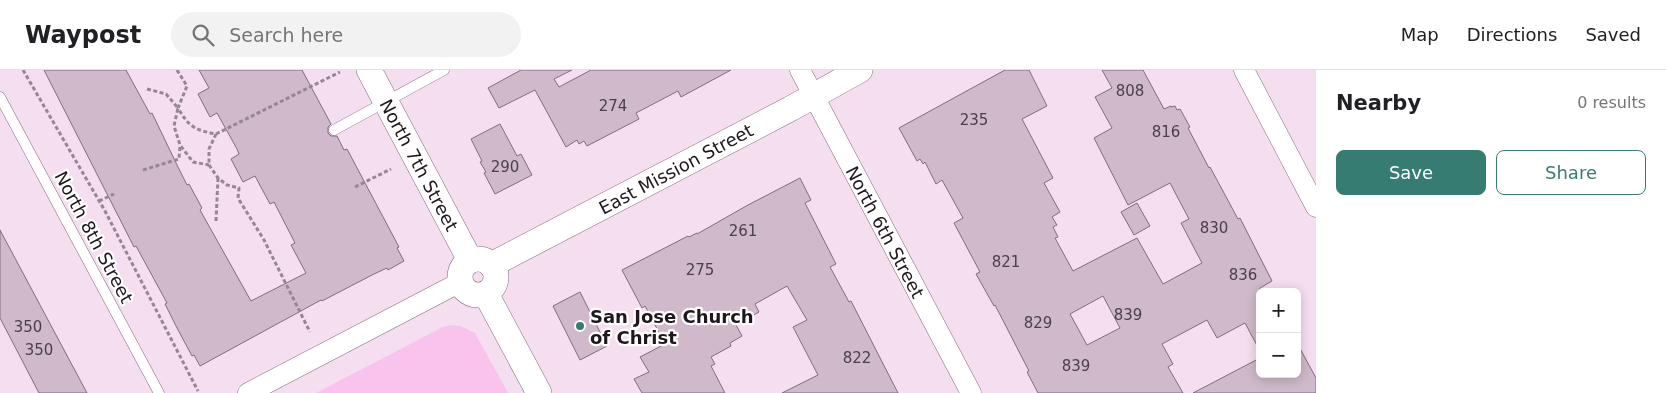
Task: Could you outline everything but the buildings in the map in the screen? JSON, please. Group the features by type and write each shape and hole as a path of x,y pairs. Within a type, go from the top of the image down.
{"street":[{"name":"North 7th Street","path":"369,70 481,263"},
{"name":"North 6th Street","path":"800,70 812,96 971,393"},
{"name":"East Mission Street","path":"481,263 790,109 860,70"},
{"path":"1244,70 1316,207"},
{"path":"481,263 495,270 496,281 486,294 480,296 468,293 463,289 459,278 462,268 481,263"},
{"path":"248,393 440,292 460,284"},
{"path":"486,294 539,393"}],"lane":[{"path":"334,130 444,70"},
{"name":"North 8th Street","path":"0,97 159,393"}],"path":[{"path":"23,70 98,201 198,391"},
{"path":"177,70 187,86 178,108 174,126 180,146 193,162 210,165"},
{"path":"147,89 166,94 186,121 198,131 216,134 340,72"},
{"path":"216,134 209,149 210,165 218,178 227,185 238,188 238,198 264,240 310,332"},
{"path":"143,170 178,159 180,146"},
{"path":"355,187 391,170"},
{"path":"216,220 218,178"},
{"path":"98,201 114,194"}],"shaded area":[{"path":"451,325 460,326 475,333 508,393 316,393 443,327"}],"place":[{"name":"San Jose Church of Christ","path":"580,326"}]}
